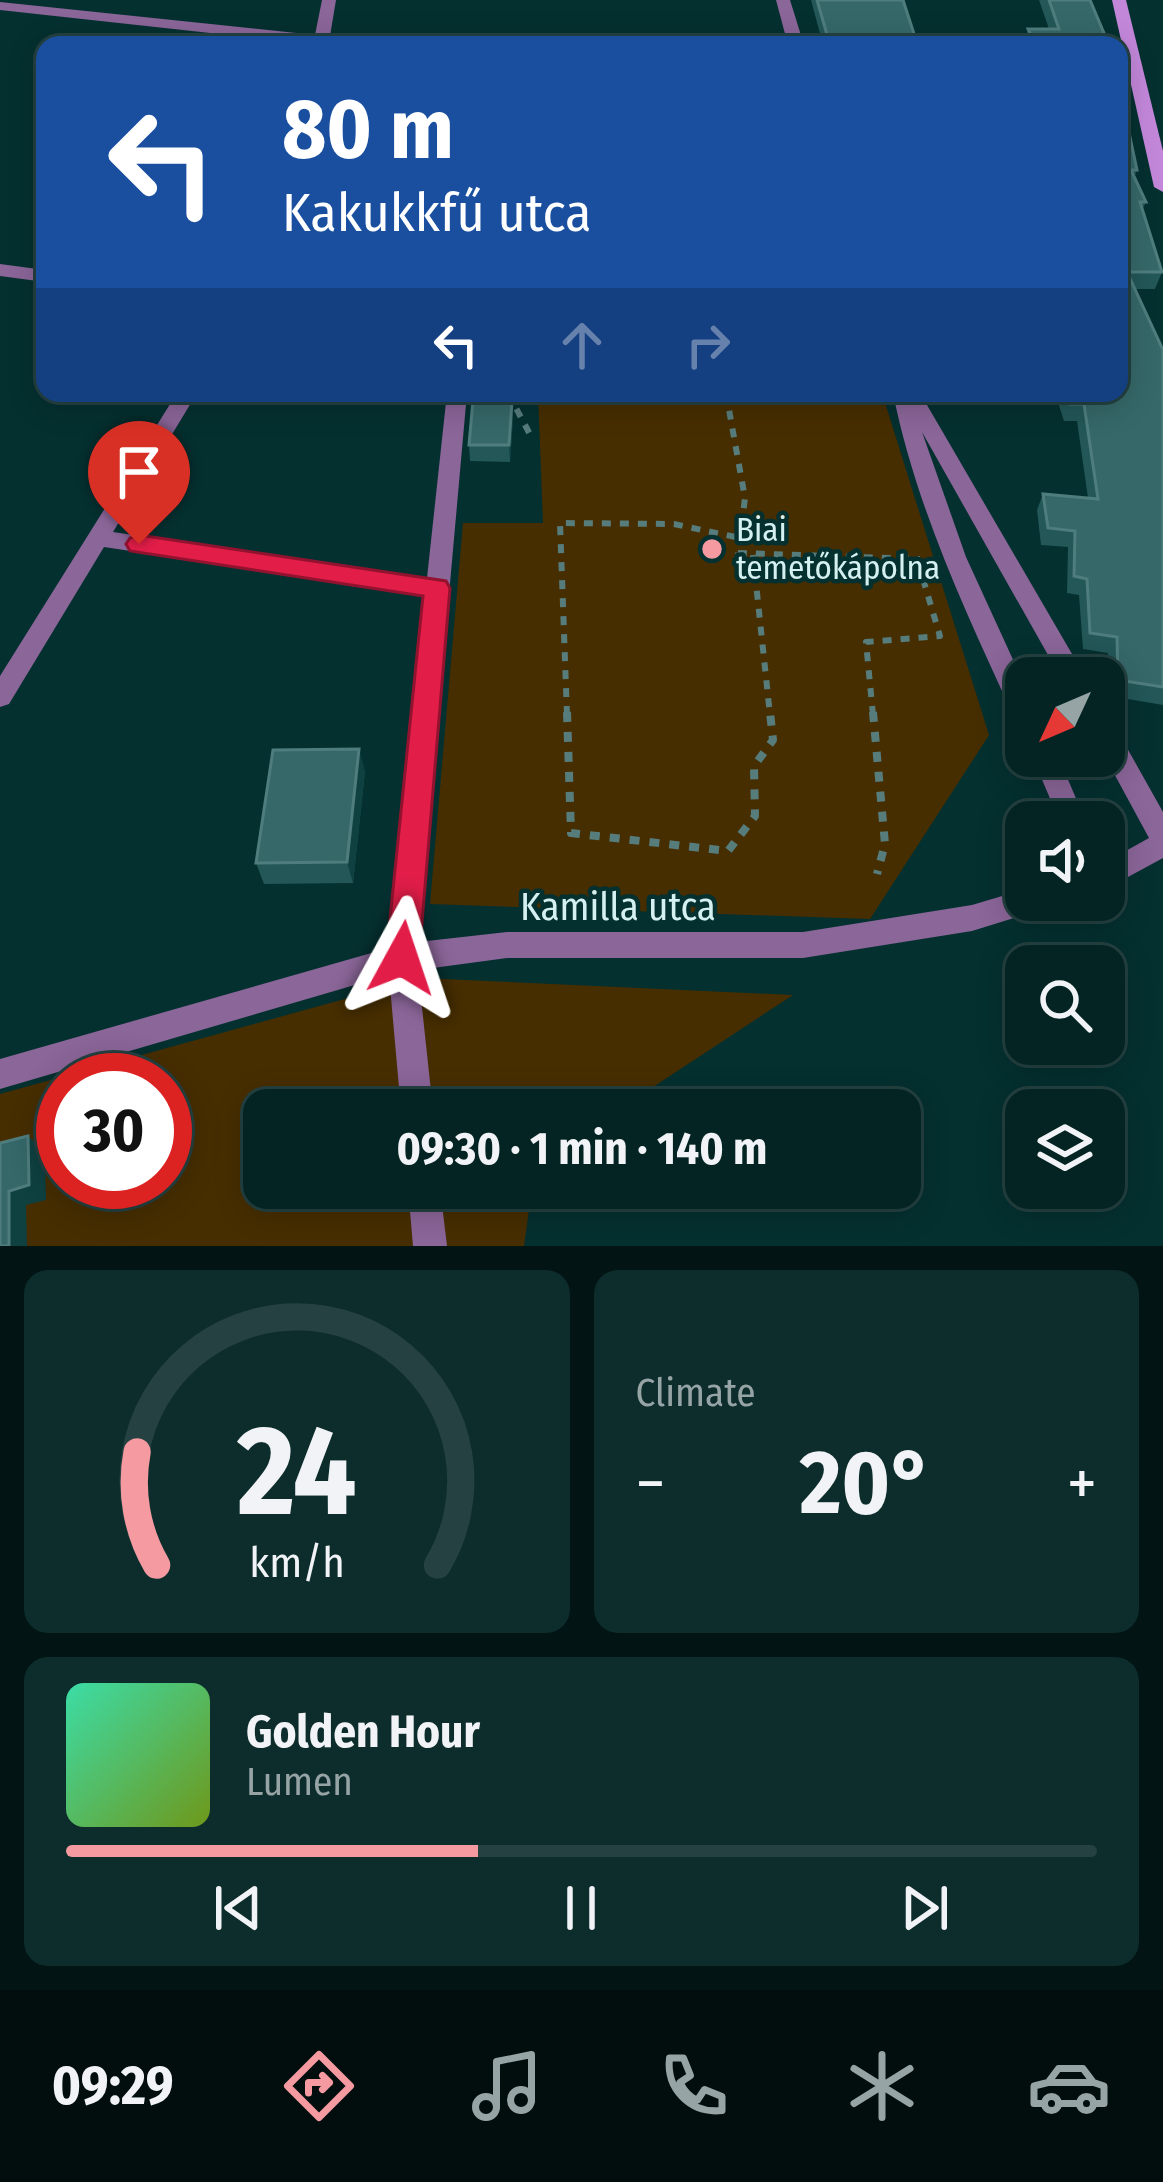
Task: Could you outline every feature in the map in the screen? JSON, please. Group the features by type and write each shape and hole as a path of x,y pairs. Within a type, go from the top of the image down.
{"main road":[{"path":"1119,0 1155,114 1163,187"}],"street":[{"path":"322,36 329,0"},
{"path":"782,0 793,36"},
{"path":"0,6 275,36"},
{"path":"0,270 36,275"},
{"path":"0,697 181,402"},
{"path":"415,1089 402,958 457,402"},
{"path":"907,402 911,438 954,558 1005,669"},
{"path":"911,402 1062,657"},
{"path":"97,538 437,588"},
{"path":"1125,770 1163,841 1125,864"},
{"name":"Kamilla utca","path":"0,1074 402,958 507,945 803,945 972,918 1005,908"},
{"path":"426,1209 430,1246"}],"path":[{"path":"513,402 533,440"},
{"path":"728,402 745,498 739,553 954,558"},
{"path":"740,538 674,524 560,523 571,833 728,851 754,816 754,766 773,740 753,555"},
{"path":"877,874 885,844 866,642 940,636 916,559"}],"shaded area":[{"path":"538,402 885,402 989,735 870,919 430,904 463,523 543,523"},
{"path":"421,978 793,995 650,1089 243,1089 243,1209 529,1209 524,1246 0,1246 0,1094 36,1084 36,1209 192,1209 192,1053 149,1053"}],"building":[{"path":"817,0 903,0 915,36 827,36"},
{"path":"1049,0 1090,0 1105,36 1032,36 1028,29 1059,29"},
{"path":"1128,128 1137,170 1131,170 1146,202 1140,202 1162,272 1128,272"},
{"path":"1128,274 1163,350 1163,687 1125,681 1125,657 1117,657 1117,637 1090,633 1087,579 1074,576 1075,531 1048,528 1043,494 1098,499 1084,404 1069,402 1128,402"},
{"path":"473,402 512,402 509,445 469,445"},
{"path":"359,749 347,862 256,863 273,750"},
{"path":"28,1136 29,1185 9,1191 9,1246 0,1246 0,1143"}],"place":[{"name":"Biai temetőkápolna","path":"712,549"}],"route":[{"path":"139,544 437,588 402,958"}]}
